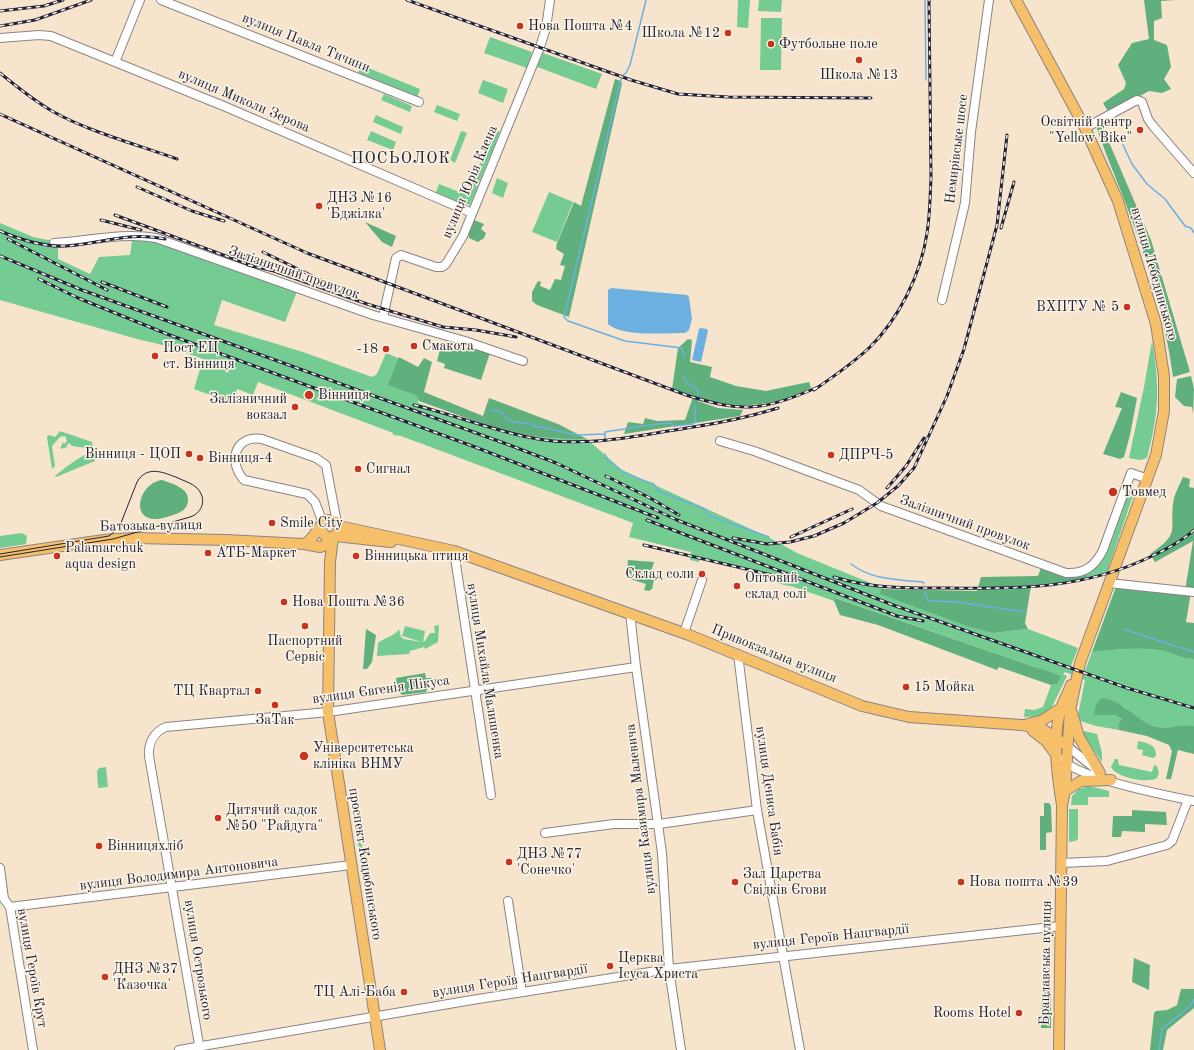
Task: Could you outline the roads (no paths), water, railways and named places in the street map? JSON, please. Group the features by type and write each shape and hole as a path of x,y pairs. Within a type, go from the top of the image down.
{"main road":[{"name":"вулиця Лебединського","path":"1015,1 1085,128 1118,201 1152,309 1160,344 1164,380 1164,411 1160,436 1148,479 1080,663 1066,709"},
{"path":"304,544 314,538 322,526 330,520 338,524 421,545"},
{"path":"320,547 326,545 339,532 338,524"},
{"path":"322,526 323,534 333,537 421,545"},
{"path":"322,526 319,540 320,547 330,562"},
{"name":"проспект Коцюбинського","path":"333,537 330,562 328,712 380,1050"},
{"name":"Батозька вулиця","path":"0,556 104,540 134,538 226,540 304,544 320,547"},
{"path":"330,562 334,549 347,538"},
{"name":"Привокзальна вулиця","path":"421,545 454,551 630,613 738,654 862,706 909,717 1022,725 1044,730 1067,746"},
{"path":"1022,725 1043,720 1066,709 1079,737 1100,773"},
{"name":"Брацлавська вулиця","path":"1059,1050 1062,805 1057,757 1057,739 1059,719 1066,709"},
{"name":"Брацлавська вулиця","path":"1062,805 1065,792 1067,764 1066,709"},
{"path":"1022,725 1044,725 1059,719"},
{"path":"1022,725 1039,734 1057,757"},
{"path":"1065,792 1081,781 1111,780"}],"street":[{"path":"115,62 140,0"},
{"name":"вулиця Павла Тичини","path":"161,0 419,102"},
{"name":"вулиця Юрія Клена","path":"383,317 396,258 401,255 436,267 442,267 446,264 463,236 540,47 546,28 550,0"},
{"name":"Немирівське шосе","path":"942,300 965,203 971,132 990,1"},
{"name":"вулиця Миколи Зерова","path":"0,38 39,35 51,36 472,213"},
{"path":"1085,128 1137,100 1142,102 1148,118 1153,126 1194,172"},
{"name":"Залізничний провулок","path":"54,242 80,242 141,235 156,238 383,317 465,341 523,361"},
{"path":"322,526 315,502 307,494 244,480 237,472 234,457 238,446 245,440 254,438 262,439 316,458 326,465 338,524"},
{"name":"Залізничний провулок","path":"720,441 754,451 858,490 881,506 1066,573 1084,571 1098,561 1131,473 1148,479"},
{"name":"вулиця Михайла Малишенка","path":"454,551 491,795"},
{"path":"684,633 702,580"},
{"path":"1109,583 1194,592"},
{"name":"вулиця Казимира Малевича","path":"630,613 636,667 659,824 669,969 681,1050"},
{"name":"вулиця Дениса Бабія","path":"738,654 757,810 800,1050"},
{"name":"вулиця Євгенія Пікуса","path":"150,756 149,751 153,739 160,730 166,727 328,712 636,667"},
{"name":"Привокзальна вулиця","path":"1067,746 1111,780"},
{"name":"вулиця Острозького","path":"150,756 199,1048"},
{"name":"Привокзальна вулиця","path":"1057,757 1067,764 1111,780 1191,800"},
{"path":"1061,863 1107,861 1167,845 1172,841 1191,800"},
{"path":"545,834 614,824 659,824 757,810"},
{"name":"вулиця Володимира Антоновича","path":"10,907 351,865"},
{"name":"вулиця Героїв Крут","path":"0,868 4,899 10,907 33,1050"},
{"path":"508,901 522,992"},
{"name":"вулиця Героїв Нацгвардії","path":"179,1050 199,1048 424,1008 669,969 1061,926"}],"water":[{"path":"611,288 687,295 689,297 692,319 689,330 685,333 656,334 634,333 615,328 608,324 608,290"},
{"path":"699,329 707,329 708,331 701,362 692,360"}],"waterway":[{"path":"623,75 626,73 630,65 646,0"},
{"path":"925,0 926,80"},
{"path":"621,79 564,317 568,321 625,341 682,348 684,357"},
{"path":"1123,145 1132,164 1147,184 1165,199 1185,226 1191,228 1194,233"},
{"path":"684,377 685,381 696,389 698,396"},
{"path":"605,439 605,432 646,425 671,423 674,426 693,424 695,422 695,406"},
{"path":"492,410 501,412 509,420 514,422 531,424 536,427 577,435 605,434"},
{"path":"605,454 607,459 618,469 654,484 658,491 705,509 708,515 769,537"},
{"path":"851,564 868,574 886,578 923,582 924,584"},
{"path":"925,592 928,601 956,602 1025,612"},
{"path":"1123,629 1194,652"},
{"path":"1159,1050 1162,1029 1191,1005 1194,999"}],"tram line":[{"path":"0,554 109,536 119,528 137,482 146,473 156,471 178,478 197,488 202,496 203,501 201,509 190,517 113,539 0,557"}],"railway":[{"path":"0,11 44,6 63,0"},
{"path":"0,26 35,20 91,0"},
{"path":"407,0 631,80 678,94 728,97 871,98"},
{"path":"814,390 856,359 880,336 899,310 920,264 928,226 931,178 929,0"},
{"path":"0,73 38,102 66,118 113,137 177,159"},
{"path":"0,114 307,253 686,395 723,405 753,407 782,401 818,387"},
{"path":"733,538 767,544 790,542 814,536 844,523 877,503 898,486 914,468 947,396 964,349 997,225 1007,135"},
{"path":"1001,228 1014,182"},
{"path":"137,187 192,211 224,221"},
{"path":"115,215 253,266"},
{"path":"101,220 141,230"},
{"path":"0,231 32,242 57,246 78,245 140,236 165,239"},
{"path":"8,239 107,290"},
{"path":"263,252 335,287"},
{"path":"0,256 82,290 556,463 677,520 893,605 1127,688 1194,708"},
{"path":"245,256 262,263"},
{"path":"248,265 274,271 367,304 443,327 476,330 516,337"},
{"path":"39,279 78,298 167,334 475,447 658,518"},
{"path":"102,282 167,307"},
{"path":"414,405 522,436 569,442 600,441 691,427 735,419 778,408"},
{"path":"887,488 906,466 924,438"},
{"path":"606,476 650,498 679,515"},
{"path":"791,537 852,509"},
{"path":"647,520 897,616 923,621"},
{"path":"834,577 862,584 905,588 1001,588 1051,585 1076,581 1125,568 1167,549 1194,530"},
{"path":"644,545 784,578"}],"place":[{"name":"Нова Пошта №4","path":"520,26"},
{"name":"Школа №12","path":"728,33"},
{"name":"Футбольне поле","path":"771,44"},
{"name":"Школа №13","path":"859,60"},
{"name":"Освітній центр \"Yellow Bike\"","path":"1140,130"},
{"name":"ДНЗ №16 'Бджілка'","path":"319,206"},
{"name":"ВХПТУ № 5","path":"1127,307"},
{"name":"Смакота","path":"414,346"},
{"name":"-18","path":"386,349"},
{"name":"Пост ЕЦ ст. Вінниця","path":"155,356"},
{"name":"Вінниця","path":"309,395"},
{"name":"Залізничний вокзал","path":"295,407"},
{"name":"Вінниця - ЦОП","path":"189,454"},
{"name":"ДПРЧ-5","path":"831,455"},
{"name":"Вінниця-4","path":"200,458"},
{"name":"Сигнал","path":"358,469"},
{"name":"Товмед","path":"1113,492"},
{"name":"Smile City","path":"272,523"},
{"name":"АТБ-Маркет","path":"208,553"},
{"name":"Palamarchuk aqua design","path":"57,556"},
{"name":"Вінницька птиця","path":"356,556"},
{"name":"Склад соли","path":"702,574"},
{"name":"Оптовий склад солі","path":"737,586"},
{"name":"Нова Пошта №36","path":"284,602"},
{"name":"Паспортний Сервіс","path":"305,626"},
{"name":"15 Мойка","path":"906,687"},
{"name":"ТЦ Квартал","path":"258,691"},
{"name":"ЗаТак","path":"275,705"},
{"name":"Університетська клініка ВНМУ","path":"304,756"},
{"name":"Дитячий садок №50 \"Райдуга\"","path":"218,818"},
{"name":"Вінницяхліб","path":"99,846"},
{"name":"ДНЗ №77 'Сонечко'","path":"509,862"},
{"name":"Зал Царства Свідків Єгови","path":"735,882"},
{"name":"Нова пошта №39","path":"961,882"},
{"name":"Церква Ісуса Христа","path":"610,966"},
{"name":"ДНЗ №37 'Казочка'","path":"105,977"},
{"name":"ТЦ Алі-Баба","path":"404,992"},
{"name":"Rooms Hotel","path":"1019,1013"}],"district":[{"name":"ПОСЬОЛОК","path":"401,159"}]}
